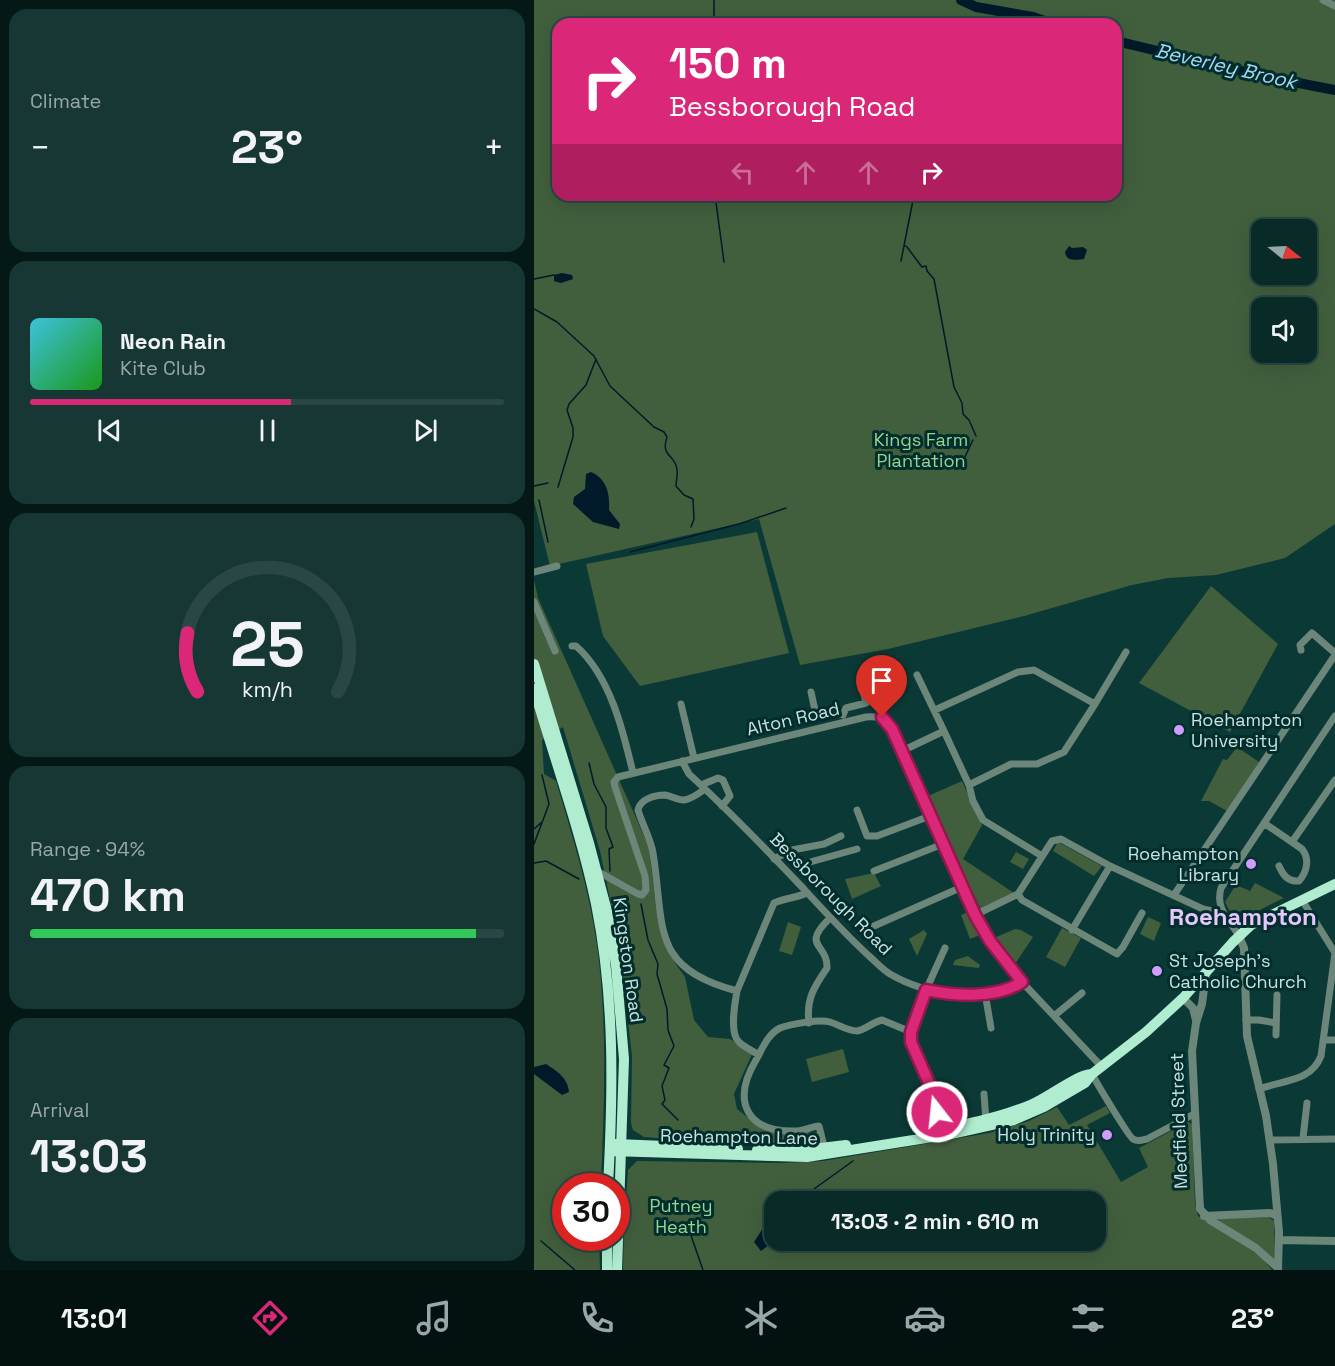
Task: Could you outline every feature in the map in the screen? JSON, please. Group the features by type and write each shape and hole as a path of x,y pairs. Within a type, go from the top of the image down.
{"highway":[{"name":"Kingston Road","path":"534,664 597,871 607,910 616,965 624,1059 623,1116 610,1173"},
{"name":"Kingston Road","path":"534,689 585,860 603,943 611,1035 615,1148 618,1173"},
{"name":"Roehampton Lane","path":"615,1148 645,1152 781,1158 1014,1120 1044,1107 1084,1083 1092,1074 1154,1025 1206,974 1239,936 1263,918 1335,884"},
{"path":"623,1116 631,1136 655,1146"},
{"name":"Roehampton Lane","path":"615,1148 655,1146 826,1151"},
{"path":"622,1173 631,1159 645,1152"},
{"path":"607,1251 607,1270"},
{"name":"Kingston Road","path":"617,1251 617,1270"}],"street":[{"path":"1323,0 1335,6"},
{"path":"534,572 557,566"},
{"path":"534,602 555,651"},
{"path":"1174,895 1335,654 1312,633 1300,645 1301,650"},
{"path":"572,646 576,646 595,666 613,707 633,773 618,777 614,782 645,876 646,890 642,895 633,893 597,871"},
{"path":"969,785 1011,764 1037,764 1064,752 1126,652"},
{"path":"935,710 1018,672 1034,670 1095,704"},
{"path":"917,675 935,710 983,820 1042,856"},
{"path":"811,692 816,716 831,711 844,719 846,708 866,703 861,682"},
{"path":"681,704 694,758"},
{"path":"1278,1269 1279,1240 1270,1140 1251,1056 1246,1020 1244,948 1239,936 1220,910 1219,897 1221,888 1335,716"},
{"name":"Alton Road","path":"633,773 844,719 882,717 892,729 962,887 990,941 1022,982 1102,1067"},
{"path":"902,751 944,731"},
{"name":"Bessborough Road","path":"682,761 689,774 830,918 888,972 926,990 949,993 985,993 1010,988 1022,982"},
{"path":"722,806 730,796 723,780 718,778 703,787 693,798 679,800 667,795 643,801 639,804 638,810 653,850 660,922 667,943 689,972 700,979 737,991"},
{"path":"1292,842 1335,780"},
{"path":"857,810 867,836 877,836 930,816"},
{"path":"1264,824 1306,854 1307,864 1299,881 1293,881 1283,875 1279,866"},
{"path":"774,859 792,850 824,844 842,836"},
{"path":"975,915 1018,894 1052,841 1061,839 1110,866 1208,911 1220,910"},
{"path":"824,844 829,857"},
{"path":"874,871 943,844"},
{"path":"803,864 857,849"},
{"path":"1072,930 1110,866"},
{"path":"874,926 962,887"},
{"path":"759,1055 738,1042 735,1035 734,1006 737,991 774,903 807,893"},
{"path":"1018,894 1022,900 1117,954 1142,913"},
{"path":"1259,1089 1305,1076 1317,1065 1321,1056 1335,953 1302,900"},
{"path":"809,1023 808,1002 828,964 816,944 816,937 821,927 830,918"},
{"path":"937,1112 932,1090 911,1042 911,1032 926,990 945,948"},
{"name":"Medfield Street","path":"1204,1216 1200,1204 1192,1051 1206,974"},
{"path":"985,993 991,1028"},
{"path":"1054,1016 1082,993"},
{"path":"1276,1035 1277,995"},
{"path":"1183,998 1193,1008 1196,1023"},
{"path":"826,1151 819,1126 800,1131 784,1131 762,1124 744,1107 743,1093 746,1080 774,1031 783,1027 829,1022 857,1031 882,1020 911,1032"},
{"path":"1246,1020 1276,1023"},
{"path":"1323,1040 1335,1040"},
{"path":"1092,1074 1128,1135 1139,1141 1194,1114"},
{"path":"984,1094 986,1124"},
{"path":"1303,1138 1307,1103"},
{"path":"1270,1140 1335,1139"},
{"path":"1204,1216 1270,1213 1277,1216"},
{"path":"1204,1216 1249,1243 1278,1269"},
{"path":"1279,1240 1335,1241"}],"green space":[{"name":"Kings Farm Plantation","path":"534,0 1335,0 1335,524 1285,558 1216,575 1168,578 1132,585 1024,616 888,649 800,665 759,519 550,566 534,501"},
{"path":"757,532 789,653 640,686 603,636 586,564"},
{"name":"Putney Heath","path":"534,580 538,598 649,847 656,908 663,941 685,977 694,1020 708,1037 730,1039 752,1054 734,1094 737,1109 759,1126 785,1133 820,1132 818,1143 729,1143 644,1137 633,1130 631,1123 632,1056 619,943 600,851 563,727 542,740 544,774 556,781 585,883 594,924 603,1005 603,1126 601,1173 552,1173 552,1251 599,1251 600,1270 534,1270"},
{"path":"1211,586 1278,644 1230,732 1139,683"},
{"path":"1237,747 1259,762 1227,811 1209,801 1201,801 1223,759 1227,760"},
{"path":"962,781 982,825 963,859 1014,893 981,909 928,796"},
{"path":"1058,842 1102,866 1094,876 1053,851"},
{"path":"1016,852 1029,859 1023,869 1010,862"},
{"path":"874,873 881,886 852,899 845,879"},
{"path":"1255,883 1284,898 1238,919 1225,902 1236,885 1250,891"},
{"path":"968,912 980,935 970,939 961,915"},
{"path":"1148,917 1161,923 1154,941 1140,934"},
{"path":"788,922 801,927 792,955 779,951"},
{"path":"1062,928 1081,938 1065,967 1046,957"},
{"path":"1015,929 1033,937 1015,964 994,938"},
{"path":"924,930 927,934 917,956 909,939"},
{"path":"968,956 980,965 979,968 953,965 955,960"},
{"path":"843,1049 849,1072 812,1082 806,1059"},
{"name":"Putney Heath","path":"1106,1106 1110,1113 1087,1125 1121,1182 1148,1167 1139,1148 1188,1122 1192,1124 1195,1205 1198,1216 1258,1253 1272,1270 623,1270 623,1251 630,1251 630,1173 628,1173 628,1170 637,1161 781,1163 823,1161 989,1133 1029,1121 1057,1107 1069,1125"},
{"path":"1268,1217 1274,1221 1275,1262 1259,1245 1223,1225 1218,1219"}],"water":[{"path":"1069,246 1083,247 1087,250 1084,259 1072,260 1067,257 1065,252"},
{"path":"562,273 572,275 573,279 561,283 554,281 554,275"},
{"path":"591,472 604,483 609,498 609,510 620,524 619,529 593,522 573,504 574,497 585,489 586,474"},
{"path":"546,1064 564,1079 569,1092 562,1095 534,1074 534,1067"},
{"path":"764,1226 764,1249 761,1251 754,1242"}],"waterway":[{"path":"714,0 714,18"},
{"name":"Beverley Brook","path":"961,0 976,7 1036,18"},
{"name":"Beverley Brook","path":"1122,42 1258,75 1335,90"},
{"path":"716,201 724,262"},
{"path":"901,261 913,201"},
{"path":"904,245 922,267 926,266 934,279 954,387 962,403 963,414 969,420 976,436"},
{"path":"534,279 554,275"},
{"path":"534,309 557,322 594,356 610,386 654,427 664,432 667,437 665,449 676,465 676,486 684,495 693,499 694,519 691,527"},
{"path":"558,487 573,437 573,428 567,410 569,404 586,385 596,359"},
{"path":"961,465 973,440"},
{"path":"534,486 548,483"},
{"path":"539,500 548,542"},
{"path":"630,552 739,524 786,508"},
{"path":"589,763 594,784 606,807 606,828 613,847 609,849 610,871"},
{"path":"534,844 549,804 542,775"},
{"path":"534,829 542,822"},
{"path":"534,863 546,861 579,879"},
{"path":"641,904 648,940 658,964 657,974 667,1009 668,1030 674,1046 664,1065 669,1068 662,1086 665,1100 662,1104 678,1120"},
{"path":"811,1191 853,1161"},
{"path":"688,1227 703,1270"},
{"path":"541,1241 575,1270"}],"place":[{"name":"Roehampton University","path":"1179,730"},
{"name":"Roehampton Library","path":"1251,864"},
{"name":"St Joseph's Catholic Church","path":"1157,971"},
{"name":"Holy Trinity","path":"1107,1135"}],"district":[{"name":"Roehampton","path":"1243,917"}],"route":[{"path":"882,717 892,729 975,915 990,941 1022,982 1010,988 985,993 966,994 926,990 911,1032 911,1042 932,1090 937,1112"}]}
